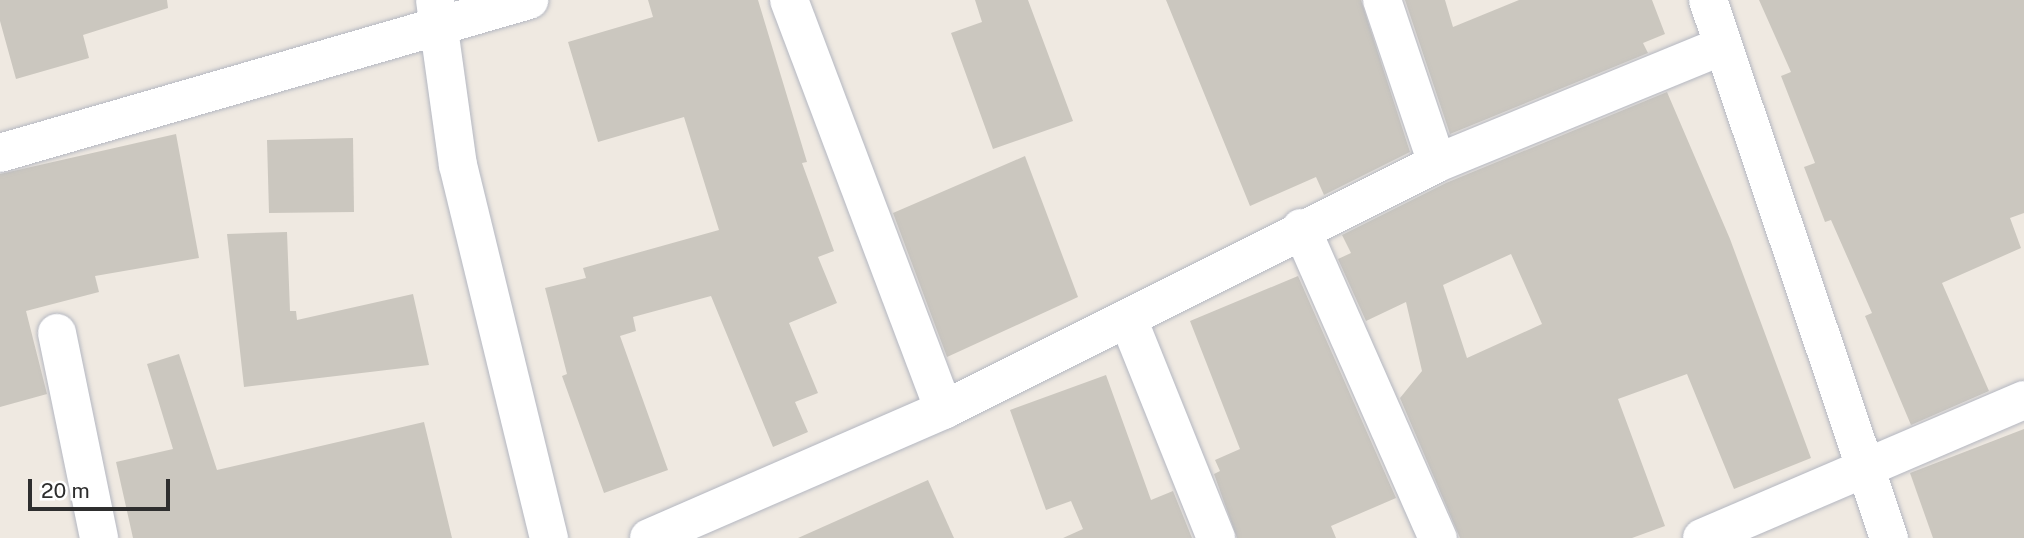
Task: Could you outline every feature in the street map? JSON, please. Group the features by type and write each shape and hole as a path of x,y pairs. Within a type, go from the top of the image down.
{"street":[{"path":"0,153 435,14 529,0"},
{"path":"789,0 944,410"},
{"path":"1382,0 1437,163"},
{"path":"1708,0 1889,538"},
{"path":"435,14 457,165 549,538"},
{"path":"649,538 944,410 1128,319 1301,228 1437,163 1722,46"},
{"path":"1301,228 1438,538"},
{"path":"1128,319 1216,538"},
{"path":"57,333 99,538"},
{"path":"1702,538 2024,400"}],"building":[{"path":"0,0 167,0 168,8 83,35 89,58 16,79 0,21"},
{"path":"648,0 758,0 807,162 802,163 834,251 818,257 837,303 789,323 818,393 795,402 808,432 773,447 711,296 633,317 636,331 620,336 668,470 604,493 562,376 567,374 545,288 586,278 583,268 719,230 684,117 598,142 568,42 653,17"},
{"path":"975,0 1028,0 1073,121 993,149 951,33 982,22"},
{"path":"1166,0 1361,0 1410,152 1324,195 1316,177 1250,206"},
{"path":"1405,0 1445,0 1453,27 1519,0 1652,0 1665,34 1643,43 1648,53 1450,134"},
{"path":"1759,0 2024,0 2024,213 2010,218 2021,248 1942,283 1989,391 1911,425 1865,316 1872,313 1831,220 1825,222 1804,167 1815,163 1781,76 1791,72"},
{"path":"1667,92 1730,239 1811,458 1734,489 1687,374 1618,399 1665,526 1632,538 1460,538 1400,398 1422,371 1406,302 1366,321 1338,259 1351,253 1342,235 1446,183","holes":["1511,254 1542,324 1467,358 1443,285"]},
{"path":"176,134 199,258 95,276 99,292 26,311 47,394 0,407 0,174"},
{"path":"353,138 354,212 269,213 267,140"},
{"path":"1025,156 1078,297 947,357 893,213"},
{"path":"287,232 290,311 296,311 297,320 413,294 429,365 244,387 227,234"},
{"path":"1298,276 1396,498 1331,526 1336,538 1237,538 1214,474 1220,471 1215,460 1240,449 1190,321"},
{"path":"179,354 217,470 424,422 452,538 133,538 116,462 173,449 147,364"},
{"path":"1106,375 1151,500 1173,491 1192,538 1063,538 1083,529 1071,501 1046,510 1010,410"},
{"path":"2024,429 2024,538 1933,538 1910,473"},
{"path":"928,480 954,538 798,538"}]}
